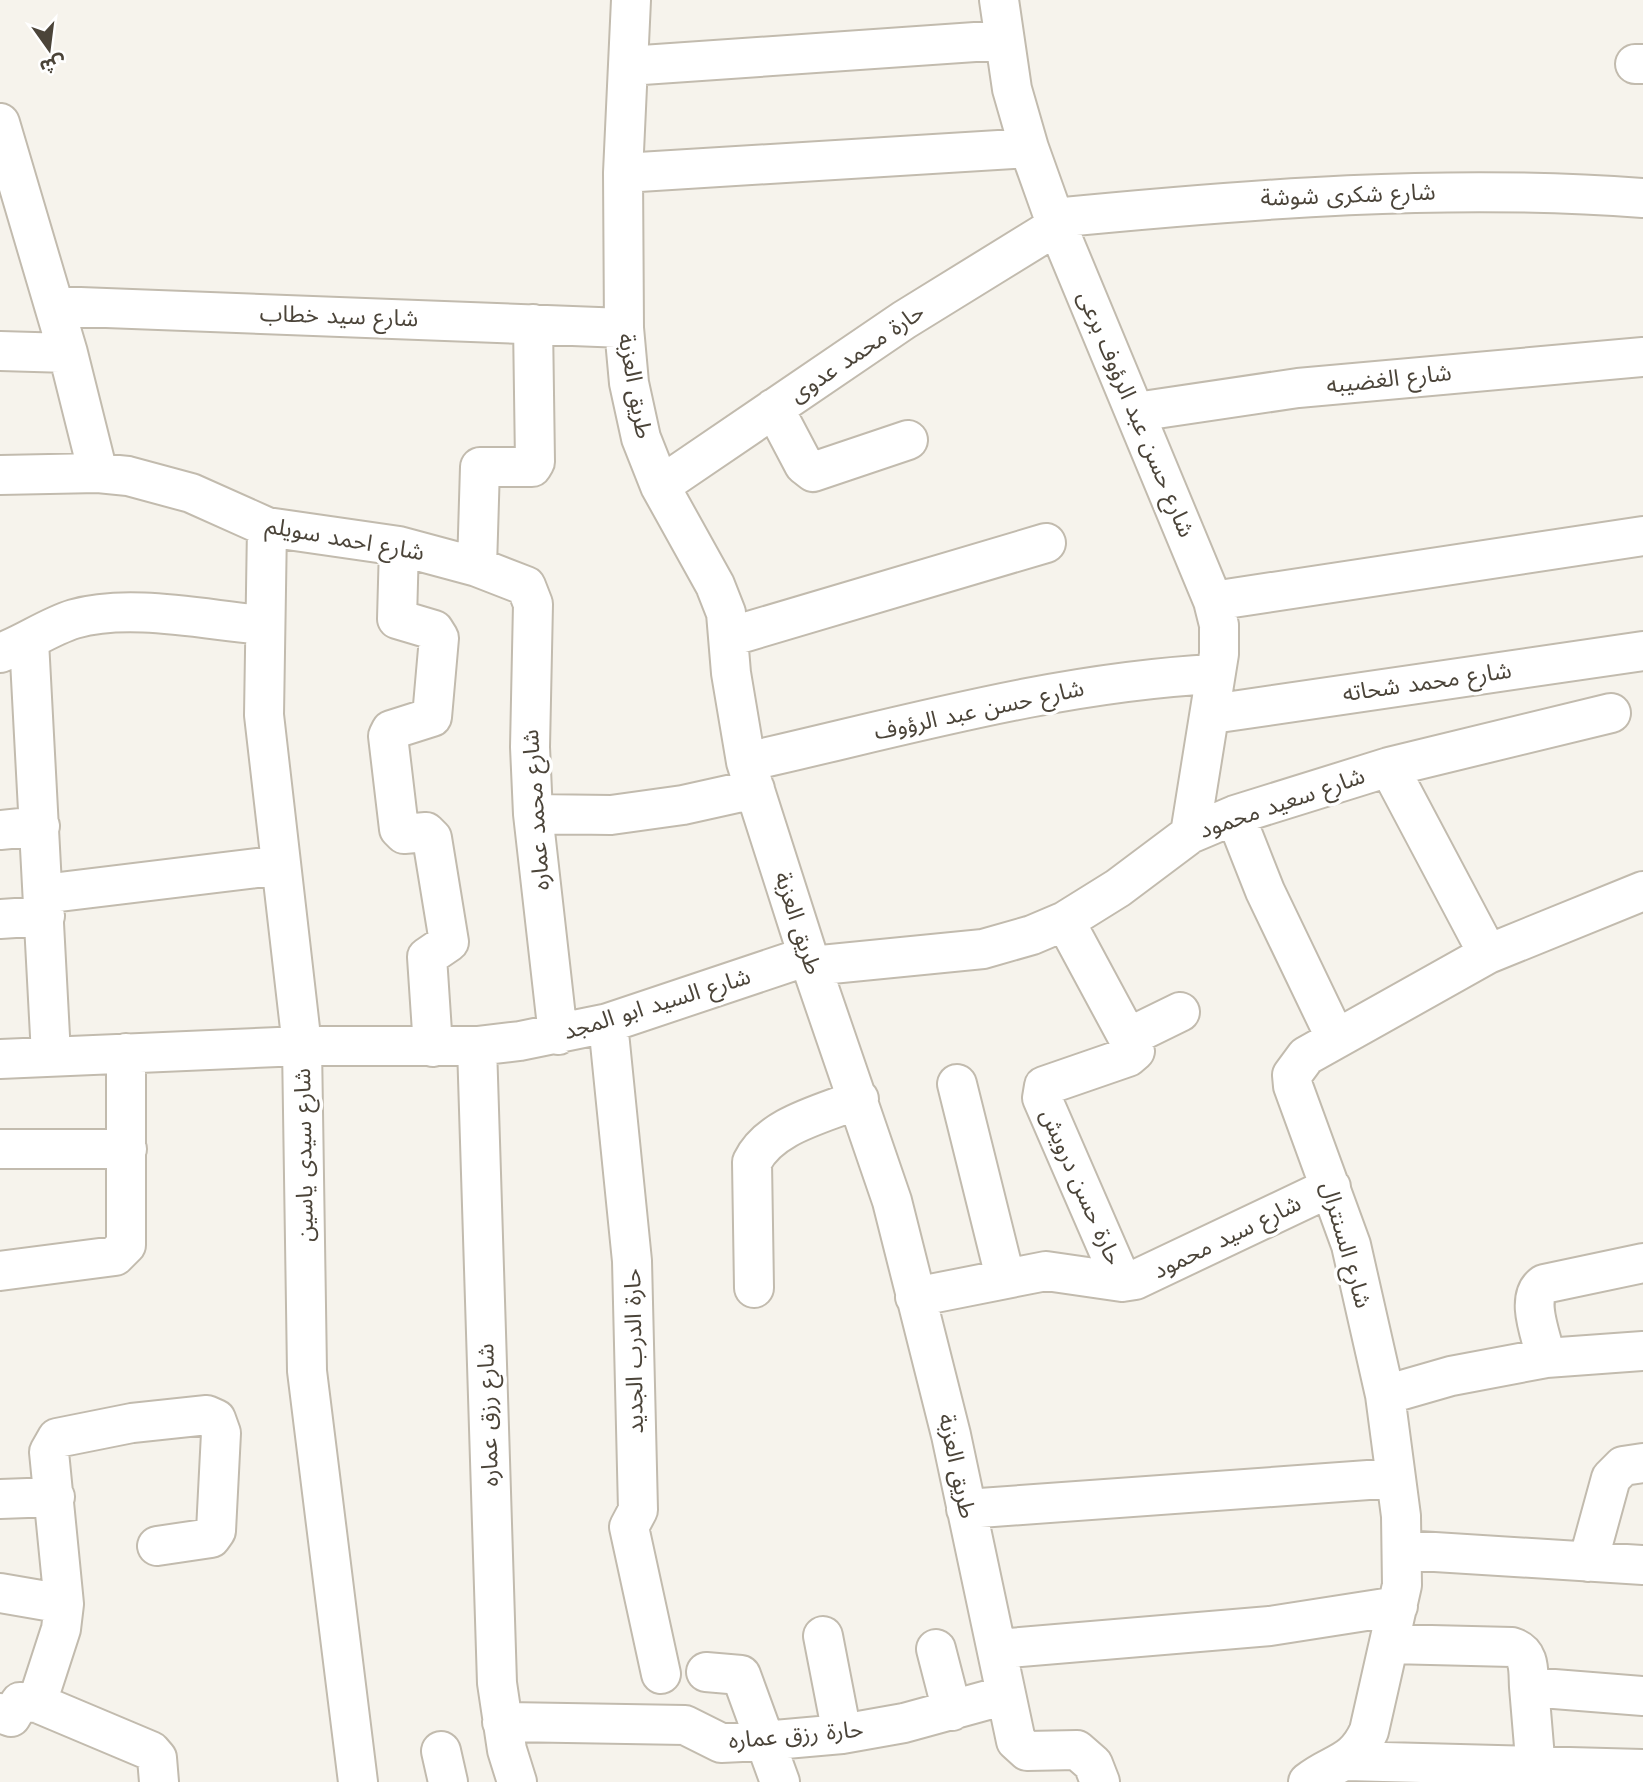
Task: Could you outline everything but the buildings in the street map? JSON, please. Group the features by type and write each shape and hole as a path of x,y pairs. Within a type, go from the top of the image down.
{"street":[{"name":"طريق العزبة","path":"631,0 623,173 624,328 629,383 641,438 660,486 715,585 726,612 732,685 750,775 809,961 859,1099 892,1201 966,1509 1016,1741 1027,1751 1077,1750 1093,1764 1100,1782"},
{"name":"شارع حسن عبد الرؤوف برعى","path":"999,0 1012,89 1029,148 1056,221 1213,601 1219,625 1212,714 1190,834"},
{"path":"628,66 1004,40"},
{"path":"0,123 68,353 98,473"},
{"path":"623,173 1029,148"},
{"name":"شارع شكرى شوشة","path":"1056,221 1250,199 1445,192 1643,198"},
{"name":"حارة محمد عدوى","path":"660,486 904,320 1056,221"},
{"name":"شارع سيد خطاب","path":"54,306 624,328"},
{"path":"477,567 478,470 483,464 528,467 535,462 533,324"},
{"path":"0,351 68,353"},
{"name":"شارع الغضيبه","path":"1136,412 1298,388 1643,357"},
{"path":"774,408 804,465 813,472 908,440"},
{"name":"شارع احمد سويلم","path":"0,475 98,473 128,477 191,493 267,527 399,546 477,567 526,586"},
{"name":"شارع سيدى ياسين","path":"267,527 264,715 302,1046 307,1371 358,1782"},
{"path":"1213,601 1643,536"},
{"path":"729,637 1046,543"},
{"path":"399,546 397,618 434,631 439,638 432,718 391,730 388,736 399,829 404,834 426,832 432,838 449,942 427,957 433,1047"},
{"name":"شارع محمد عماره","path":"526,586 533,604 530,747 533,814 558,1035"},
{"path":"51,1055 40,827 15,647 71,620 121,612 264,625"},
{"name":"شارع محمد شحاته","path":"1212,714 1643,651"},
{"name":"شارع حسن عبد الرؤوف","path":"533,814 611,815 684,805 750,775 1077,687 1144,678 1215,674"},
{"name":"شارع سعيد محمود","path":"809,961 983,949 1065,921 1118,888 1190,834 1235,815 1389,767 1611,713"},
{"path":"1389,767 1488,954"},
{"path":"1235,815 1293,953 1336,1039"},
{"path":"0,830 40,827"},
{"path":"0,919 44,905 281,865"},
{"name":"شارع السنترال","path":"1308,1782 1319,1773 1347,1762 1363,1745 1369,1731 1398,1606 1403,1550 1385,1395 1351,1245 1293,1086 1292,1075 1306,1056 1488,954 1643,892"},
{"path":"1065,921 1129,1037 1180,1012"},
{"name":"شارع السيد ابو المجد","path":"0,1059 302,1046 477,1046 558,1035 608,1023 809,961"},
{"name":"حارة الدرب الجديد","path":"608,1023 635,1306 638,1510 629,1527 661,1674"},
{"name":"حارة حسن درويش","path":"1122,1282 1041,1093 1044,1086 1132,1055 1134,1045 1129,1037"},
{"name":"شارع رزق عماره","path":"477,1046 496,1683 502,1722 517,1782"},
{"path":"0,1272 116,1256 122,1251 129,1237 126,1053"},
{"path":"957,1084 1005,1277"},
{"path":"754,1288 752,1162 760,1146 772,1136 859,1099"},
{"path":"0,1149 127,1149"},
{"name":"شارع سيد محمود","path":"915,1297 1046,1271 1122,1282 1147,1276 1331,1187"},
{"path":"1546,1358 1534,1302 1538,1288 1544,1283 1643,1263"},
{"path":"1385,1395 1451,1376 1546,1358 1643,1351"},
{"path":"37,1703 61,1629 64,1604 49,1452 57,1438 132,1423 207,1415 216,1419 221,1433 214,1535 206,1539 157,1546"},
{"path":"1588,1562 1611,1478 1623,1466 1643,1463"},
{"path":"966,1509 1396,1478"},
{"path":"0,1499 55,1497"},
{"path":"1403,1550 1643,1565"},
{"path":"0,1593 64,1604"},
{"path":"997,1649 1270,1626 1398,1606"},
{"path":"823,1636 842,1734"},
{"path":"1390,1644 1513,1647 1524,1654 1527,1660 1537,1774"},
{"path":"936,1649 952,1711"},
{"path":"706,1672 741,1675 780,1782"},
{"path":"1529,1687 1643,1696"},
{"name":"حارة رزق عماره","path":"502,1722 685,1726 721,1743 763,1741 842,1734 952,1711 1006,1695"},
{"path":"0,1713 12,1717 20,1702 37,1703 151,1751 157,1758 159,1782"},
{"path":"1347,1762 1537,1774 1643,1769"}]}
